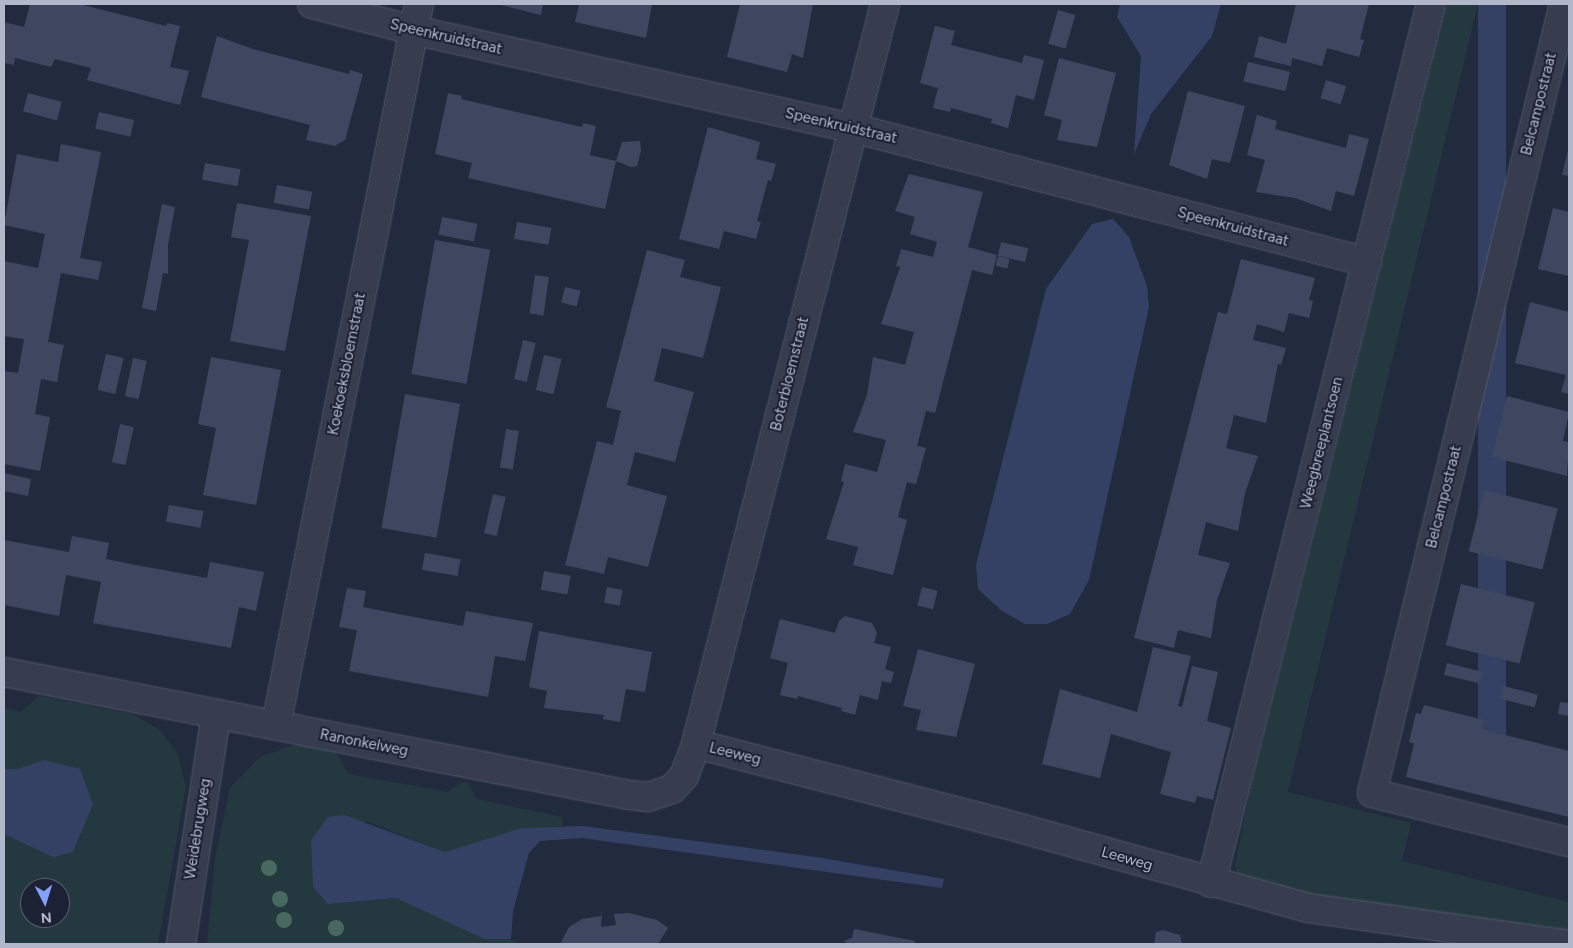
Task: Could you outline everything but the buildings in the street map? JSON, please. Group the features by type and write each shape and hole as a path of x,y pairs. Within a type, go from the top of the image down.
{"street":[{"name":"Speenkruidstraat","path":"312,4 413,30 853,128 1367,262"},
{"name":"Koekoeksbloemstraat","path":"276,725 419,4"},
{"name":"Boterbloemstraat","path":"696,744 885,4"},
{"name":"Weegbreeplantsoen","path":"1211,883 1431,4"},
{"name":"Belcampostraat","path":"1564,4 1372,793 1569,842"},
{"name":"Ranonkelweg","path":"4,672 648,797 672,789 684,776 696,744"},
{"name":"Weidebrugweg","path":"181,944 216,714"},
{"name":"Leeweg","path":"696,744 998,822 1211,883 1309,908 1563,944"}],"green space":[{"path":"1447,4 1478,4 1288,792 1411,823 1402,861 1569,902 1569,932 1257,889 1238,878 1235,865 1252,782"},
{"path":"39,696 132,714 161,731 177,753 186,787 158,944 4,944 4,834 73,852 81,835 44,760 18,769 4,769 4,708 21,712"},
{"path":"297,744 334,751 349,774 448,792 461,782 469,783 476,799 562,817 562,826 522,828 445,852 366,821 328,904 396,898 484,939 511,939 519,944 207,944 215,858 230,788 260,757"}],"water":[{"path":"1120,4 1221,4 1212,36 1151,114 1134,154 1141,56 1117,17"},
{"path":"1478,4 1506,4 1506,783 1478,783"},
{"path":"1113,219 1129,237 1147,286 1149,307 1089,580 1070,614 1047,624 1025,624 1002,611 978,589 976,565 1046,289 1092,224"},
{"path":"44,760 80,769 93,804 73,852 53,857 4,834 4,769 18,769"},
{"path":"344,815 445,852 522,828 583,826 816,857 944,879 942,888 582,838 540,841 529,853 513,911 511,939 484,939 396,898 328,904 313,887 311,840 328,817"}]}
